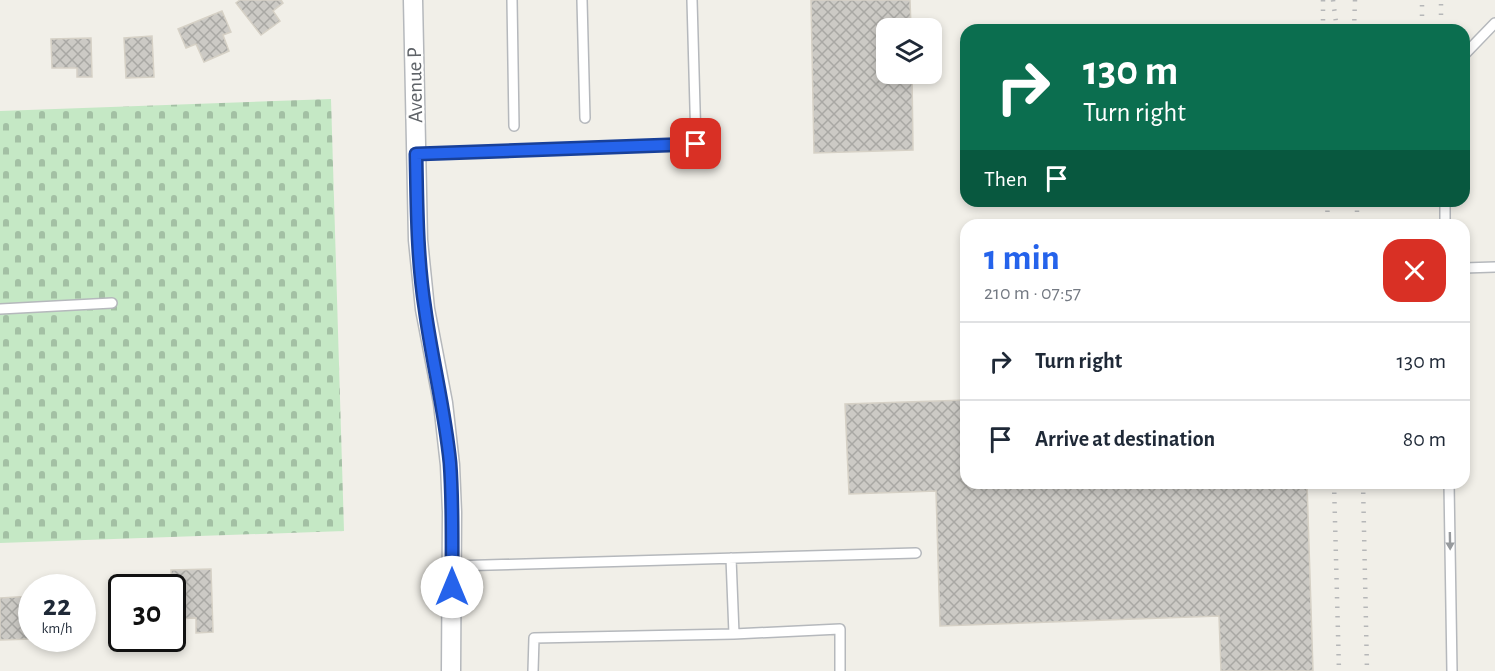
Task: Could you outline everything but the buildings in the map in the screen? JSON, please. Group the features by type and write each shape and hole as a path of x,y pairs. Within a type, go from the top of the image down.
{"street":[{"name":"Avenue P","path":"413,0 418,240 425,309 443,403 450,465 451,671"}],"lane":[{"path":"512,0 514,126"},
{"path":"582,0 585,118"},
{"path":"416,154 696,144 692,0"},
{"path":"1470,49 1495,23"},
{"path":"1470,268 1495,267"},
{"path":"0,309 112,303"},
{"path":"1449,489 1452,671"},
{"path":"452,566 916,553"},
{"path":"731,558 734,634"},
{"path":"533,671 534,638 734,634 840,629 840,671"}],"green space":[{"path":"331,99 344,531 0,543 0,111"}],"railway":[{"path":"1323,0 1323,24"},
{"path":"1333,0 1336,24"},
{"path":"1354,24 1355,0"},
{"path":"1422,0 1422,16"},
{"path":"1441,0 1441,15"},
{"path":"1327,207 1328,219"},
{"path":"1357,207 1357,219"},
{"path":"1334,489 1339,671"},
{"path":"1363,489 1367,671"}],"route":[{"path":"452,587 450,465 443,403 425,309 418,240 416,154 696,144"}]}
